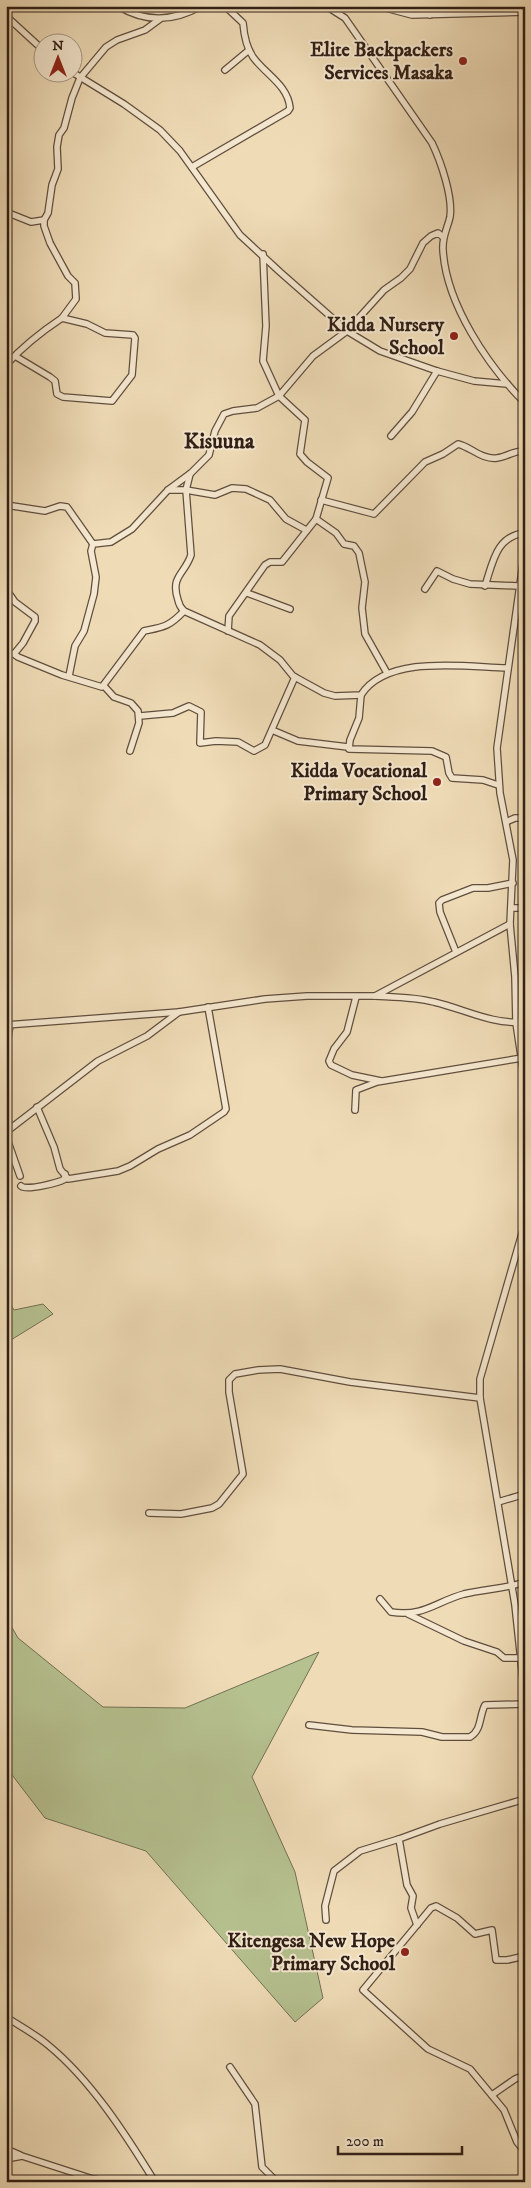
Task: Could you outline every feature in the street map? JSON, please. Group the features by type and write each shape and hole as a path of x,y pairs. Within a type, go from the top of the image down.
{"street":[{"path":"118,6 138,17 160,18 175,17 201,6"},
{"path":"192,167 290,108 286,95 276,80 258,64 249,50 245,39 243,23 224,6"},
{"path":"327,7 339,6"},
{"path":"378,6 412,15 525,12"},
{"path":"430,15 431,6"},
{"path":"327,7 345,18 432,143 438,156 450,203 449,219 443,236 446,275 466,323 507,384 525,404"},
{"path":"6,16 32,40"},
{"path":"82,76 106,47 117,40 145,30 160,18"},
{"path":"225,70 249,50"},
{"path":"82,79 124,104 160,130 192,167 240,235 347,331 380,351 437,371 474,381 507,384"},
{"path":"6,365 33,338 62,318 76,299 75,284 68,276 50,243 44,226 44,220 48,213 52,185 58,169 57,147 59,135 64,128 78,82"},
{"path":"6,212 32,222 44,220"},
{"path":"93,544 111,542 132,529 168,490 191,474 209,455 216,426 224,414 233,410 258,408 279,396 313,356 347,331 384,290 410,269 423,243 430,236 438,233 443,236"},
{"path":"228,631 230,616 266,565 270,562 282,562 316,520 328,478 303,458 300,450 305,420 279,396 264,361 266,318 263,254"},
{"path":"14,356 50,377 55,382 57,394 63,398 107,401 115,399 132,375 135,338 133,335 105,333 87,324 62,318"},
{"path":"390,436 412,412 437,371"},
{"path":"321,500 374,514 425,462 443,454 458,444 491,458 525,451"},
{"path":"191,474 186,490 191,555 174,586 180,608 260,645 280,660 295,677 324,692 335,696 361,695"},
{"path":"168,490 186,490 215,495 232,488 246,488 270,500 286,519 306,530"},
{"path":"6,505 45,511 60,506 67,507 93,544"},
{"path":"316,520 336,533 344,544 354,546 359,553 365,582 362,608 365,634 386,673"},
{"path":"485,586 496,551 507,538 525,533"},
{"path":"69,676 75,646 84,631 94,594 96,577 91,551 93,544"},
{"path":"524,553 497,748 498,785 513,860 510,924 515,977 516,1022 525,1083"},
{"path":"425,590 437,571 463,583 485,586 518,586"},
{"path":"6,589 15,602 35,617 35,621 23,643 14,654"},
{"path":"247,593 290,609"},
{"path":"104,686 144,631 160,629 184,611"},
{"path":"6,652 41,667 100,687 104,686"},
{"path":"348,747 359,718 361,695 369,685 386,673 435,665 507,668"},
{"path":"140,716 174,713 189,706 201,712 200,743 216,741 238,742 254,751 265,745 295,677"},
{"path":"104,686 114,697 135,706 140,716 130,751"},
{"path":"272,730 298,741 348,747 349,749 432,751 441,753 446,756 449,773 452,778 483,780 498,785"},
{"path":"506,822 515,818 525,818"},
{"path":"456,952 440,912 442,900 473,888 513,884"},
{"path":"511,908 525,908"},
{"path":"375,996 510,924"},
{"path":"6,1050 8,1025 179,1012 307,996 375,996 420,999 481,1016 525,1022"},
{"path":"356,997 347,1032 334,1049 329,1061 331,1064 352,1075 383,1081"},
{"path":"37,1107 54,1147 60,1169 71,1179 118,1171 158,1149 190,1135 226,1109 208,1007"},
{"path":"6,1132 98,1062 146,1036 179,1012"},
{"path":"355,1110 356,1090 383,1081 522,1058"},
{"path":"6,1136 20,1176"},
{"path":"21,1186 23,1189 27,1189 59,1182 65,1179 65,1174"},
{"path":"525,1223 480,1379 480,1398 522,1637 520,1658 525,1700"},
{"path":"517,1249 525,1252"},
{"path":"149,1513 181,1514 212,1508 219,1504 242,1477 244,1470 228,1380 235,1374 280,1369 350,1382 480,1398"},
{"path":"498,1502 525,1494"},
{"path":"408,1614 431,1608 448,1599 466,1594 525,1582"},
{"path":"380,1599 391,1612 408,1614 464,1641 497,1652 504,1658 520,1658"},
{"path":"309,1725 352,1730 422,1732 448,1738 470,1737 480,1724 485,1705 488,1703 525,1704"},
{"path":"326,1920 325,1906 334,1871 360,1851 440,1824 525,1799"},
{"path":"399,1839 406,1885 413,1896 410,1905 417,1925"},
{"path":"525,1956 507,1960 496,1960 493,1932 475,1934 457,1918 436,1906 431,1908 363,1990 428,2049 470,2069 504,2110 516,2142 525,2152"},
{"path":"6,2017 49,2046 76,2072 116,2123 155,2182"},
{"path":"230,2067 255,2104 262,2167 277,2182"},
{"path":"492,2095 515,2079 525,2076"},
{"path":"6,2149 92,2180 111,2182"},
{"path":"6,2159 22,2156"}],"green space":[{"path":"6,1297 14,1310 43,1304 53,1314 6,1343"},
{"path":"6,1617 18,1638 103,1707 185,1708 319,1652 252,1777 295,1872 323,1998 295,2022 146,1851 45,1818 6,1767"}],"place":[{"name":"Elite Backpackers Services Masaka","path":"463,61"},
{"name":"Kidda Nursery School","path":"454,336"},
{"name":"Kidda Vocational Primary School","path":"437,782"},
{"name":"Kitengesa New Hope Primary School","path":"405,1952"}],"district":[{"name":"Kisuuna","path":"219,440"}]}
